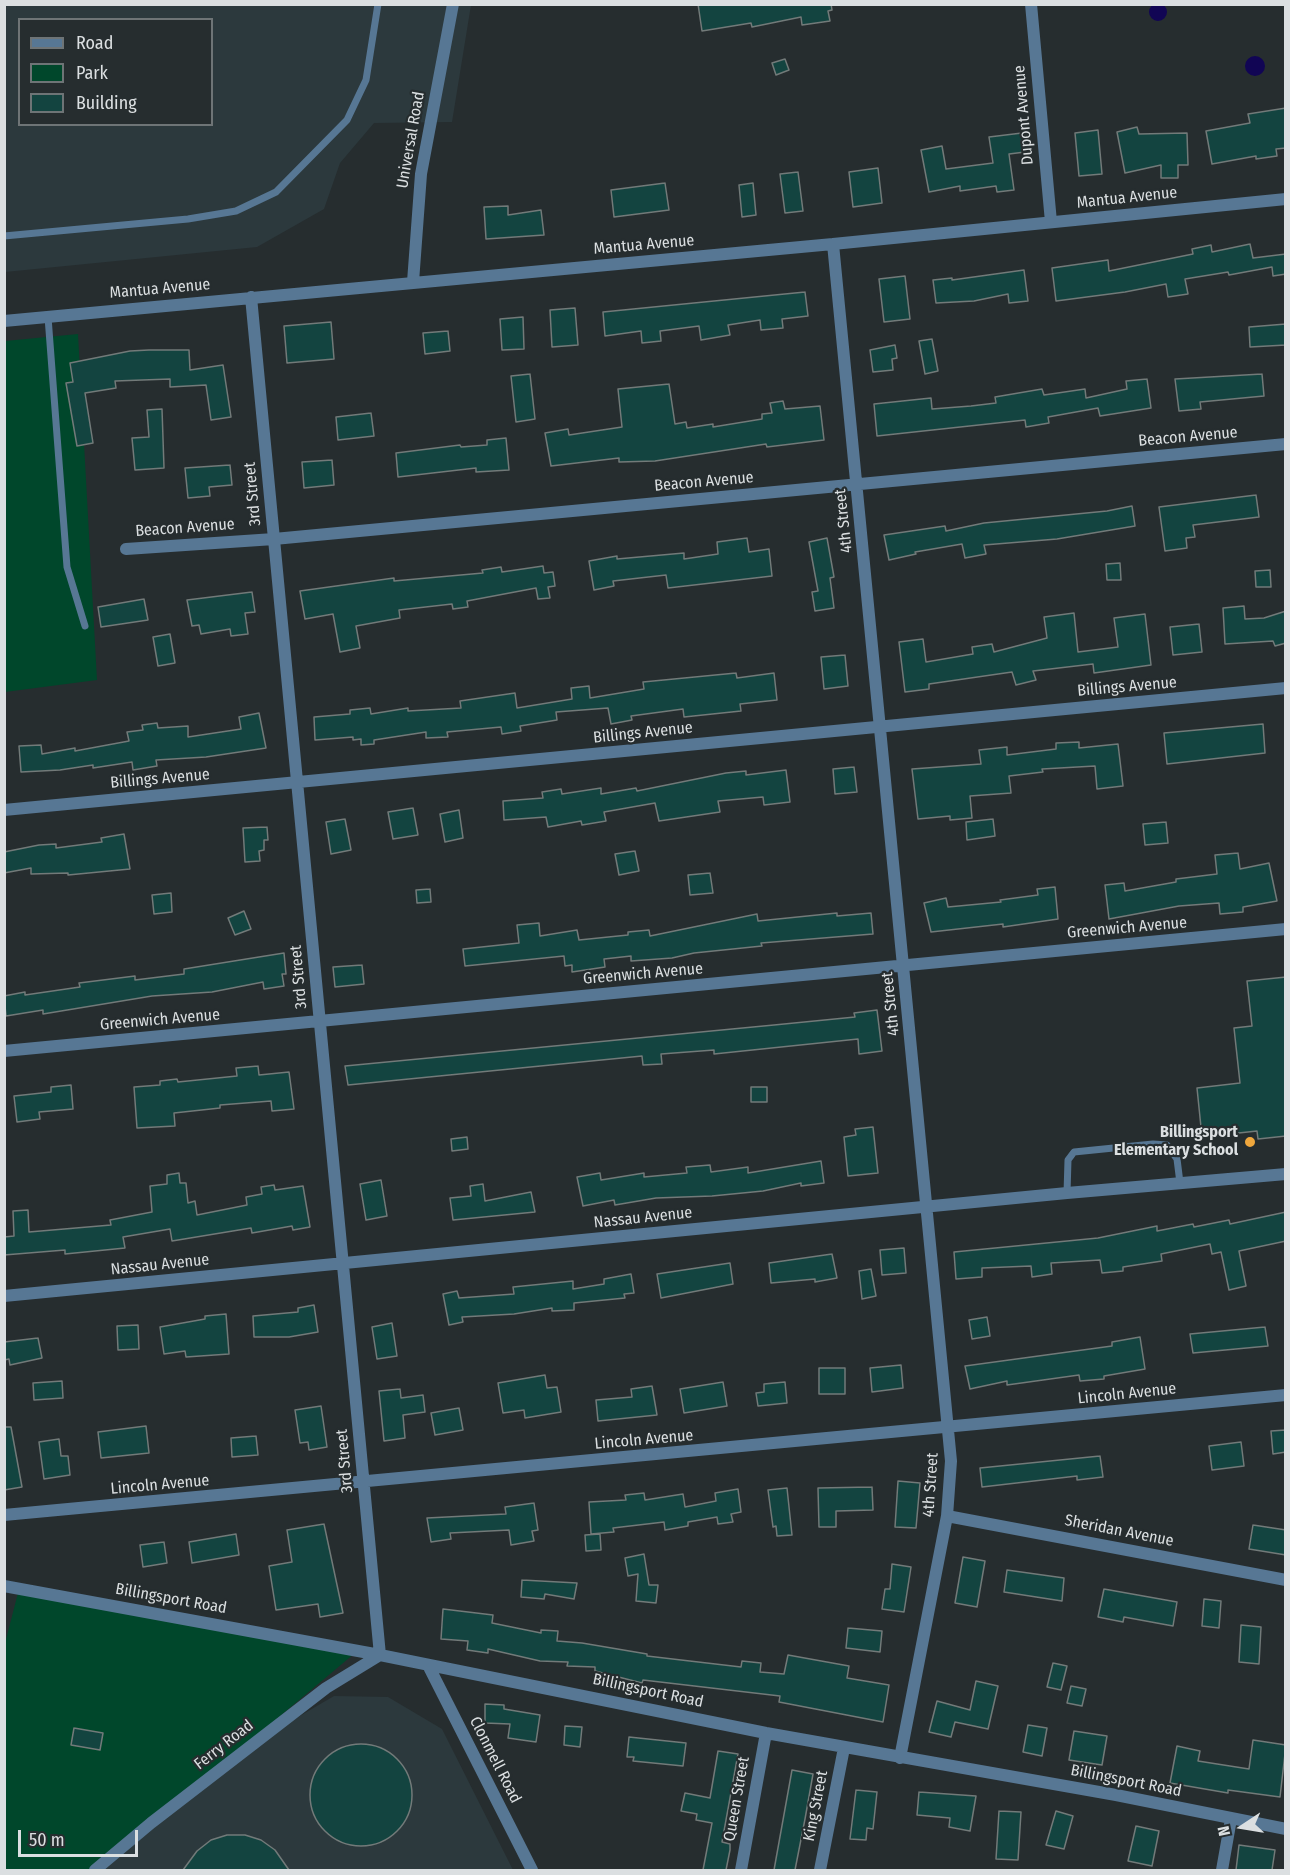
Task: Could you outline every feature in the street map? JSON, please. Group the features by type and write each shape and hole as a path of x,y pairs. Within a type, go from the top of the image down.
{"street":[{"name":"Universal Road","path":"413,282 421,174 453,4"},
{"name":"Dupont Avenue","path":"1031,4 1051,222"},
{"name":"Mantua Avenue","path":"4,321 833,244 1286,199"},
{"name":"4th Street","path":"833,244 949,1428 951,1471 947,1516 900,1758"},
{"name":"3rd Street","path":"251,297 380,1654"},
{"name":"Beacon Avenue","path":"126,549 274,538 1286,444"},
{"name":"Billings Avenue","path":"4,810 1286,688"},
{"name":"Greenwich Avenue","path":"4,1051 1286,929"},
{"name":"Nassau Avenue","path":"4,1296 1067,1192 1286,1174"},
{"name":"Lincoln Avenue","path":"4,1515 363,1484 1286,1395"},
{"name":"Sheridan Avenue","path":"947,1516 1286,1580"},
{"name":"Billingsport Road","path":"4,1586 380,1654 766,1733 1116,1795 1286,1829"},
{"name":"Ferry Road","path":"94,1870 326,1688 380,1654"},
{"name":"Clonmell Road","path":"428,1665 532,1870"},
{"name":"Queen Street","path":"741,1870 766,1733"},
{"name":"King Street","path":"819,1870 844,1748"},
{"path":"1222,1870 1231,1819"}],"lane":[{"path":"4,236 188,219 236,211 276,192 347,120 366,80 378,4"},
{"path":"48,317 67,567 85,626"},
{"path":"1067,1192 1068,1160 1074,1152 1153,1144 1167,1145 1177,1159 1180,1183"}],"shaded area":[{"path":"1158,3 1164,6 1167,12 1164,18 1158,21 1152,18 1149,12 1152,6"},
{"path":"5,5 471,5 452,122 374,123 340,163 324,209 257,247 5,272"},
{"path":"1255,56 1262,59 1265,66 1262,73 1255,76 1248,73 1245,66 1248,59"},
{"path":"334,1696 388,1697 442,1729 513,1870 89,1870 235,1754"}],"green space":[{"path":"78,334 97,680 5,692 5,341"},
{"path":"19,1589 355,1653 235,1754 89,1870 5,1870 4,1647"}],"building":[{"path":"698,4 831,4 832,10 828,11 830,21 802,25 801,17 752,27 751,23 702,31"},
{"path":"785,59 789,70 776,75 772,63"},
{"path":"1286,108 1286,148 1276,149 1277,156 1256,159 1256,156 1212,164 1206,131 1250,123 1248,114"},
{"path":"1137,127 1139,134 1187,133 1188,165 1178,165 1178,178 1161,178 1161,165 1125,173 1117,132"},
{"path":"1098,130 1102,174 1079,176 1075,133"},
{"path":"1022,133 1025,152 1009,154 1014,190 997,192 996,186 960,191 960,186 929,192 921,150 942,146 946,169 993,163 989,137"},
{"path":"878,168 882,203 853,207 849,172"},
{"path":"798,172 803,211 785,213 780,174"},
{"path":"665,183 669,210 614,217 611,190"},
{"path":"753,183 756,215 742,217 739,185"},
{"path":"508,206 508,215 541,210 544,235 486,239 484,207"},
{"path":"1250,244 1253,258 1286,254 1286,274 1273,276 1272,267 1229,275 1228,272 1185,279 1188,294 1168,297 1166,284 1056,301 1052,268 1108,260 1109,271 1193,254 1192,249 1211,245 1212,252"},
{"path":"1024,270 1028,301 1009,303 1008,294 974,301 936,303 933,280 952,278 952,280"},
{"path":"905,276 910,319 884,322 879,279"},
{"path":"805,292 808,316 782,319 783,328 761,330 760,320 728,325 730,335 701,340 699,326 660,331 661,341 642,343 641,331 605,336 603,312"},
{"path":"575,308 578,345 552,347 550,310"},
{"path":"523,317 524,349 502,350 500,319"},
{"path":"331,322 334,359 287,363 284,326"},
{"path":"1286,324 1286,345 1250,347 1249,327"},
{"path":"448,331 450,351 425,354 423,333"},
{"path":"932,339 938,371 925,374 919,341"},
{"path":"895,345 897,358 892,359 893,370 873,372 870,350"},
{"path":"189,350 190,370 223,365 231,417 211,420 206,385 170,387 170,379 115,381 116,388 85,393 93,443 77,446 66,383 73,382 70,363 130,351"},
{"path":"530,374 535,419 516,422 511,376"},
{"path":"1262,374 1264,396 1200,402 1201,409 1179,411 1175,379"},
{"path":"1147,379 1151,408 1100,416 1098,408 1048,417 1049,423 1026,427 1025,420 877,436 874,404 931,398 932,409 971,406 996,403 995,397 1042,389 1044,395 1085,389 1086,398 1127,389 1126,381"},
{"path":"669,384 675,424 686,422 687,428 713,424 713,427 762,419 762,414 772,413 770,403 783,401 785,409 820,406 824,440 767,447 766,444 655,461 619,462 619,458 551,466 545,433 568,429 569,435 622,427 618,389"},
{"path":"162,409 164,468 135,470 132,438 149,437 147,410"},
{"path":"371,413 374,436 338,440 336,417"},
{"path":"506,438 509,470 476,472 476,468 398,477 396,453 460,445 461,447 487,445 487,440"},
{"path":"332,460 334,485 304,488 302,462"},
{"path":"230,465 232,485 209,487 210,496 188,498 185,468"},
{"path":"1256,495 1259,517 1193,525 1195,537 1186,538 1187,548 1165,551 1159,507"},
{"path":"1132,506 1135,526 1057,539 984,545 986,554 965,558 962,544 915,552 916,554 889,560 884,535 945,526 946,531 984,523 1107,511"},
{"path":"747,538 749,552 769,549 772,576 668,588 666,575 613,581 614,586 594,590 589,561 617,556 617,559 684,553 684,559 718,554 717,542"},
{"path":"827,538 834,577 830,578 834,608 815,611 812,592 818,591 809,542"},
{"path":"1120,563 1121,580 1107,580 1106,564"},
{"path":"543,566 544,573 553,572 555,586 548,587 550,598 538,599 536,588 467,601 468,607 453,609 452,604 399,610 400,618 356,626 360,648 340,652 333,614 305,619 300,591 394,578 394,581 483,573 482,570 501,567 502,572"},
{"path":"1270,570 1271,587 1256,587 1255,571"},
{"path":"252,592 255,612 245,613 248,634 231,636 230,629 201,634 199,625 192,626 187,600"},
{"path":"144,599 148,620 101,627 98,607"},
{"path":"1244,606 1245,619 1264,618 1286,611 1286,643 1275,646 1273,641 1225,644 1223,608"},
{"path":"1074,613 1078,652 1118,647 1114,618 1145,614 1151,665 1094,673 1093,664 1033,671 1036,680 1016,685 1012,672 929,684 929,689 905,692 899,642 923,639 926,662 973,654 972,647 992,644 994,652 1047,638 1044,617"},
{"path":"1199,624 1202,652 1173,655 1170,627"},
{"path":"170,634 175,663 158,666 153,637"},
{"path":"845,655 848,686 824,689 821,657"},
{"path":"736,673 737,678 774,673 777,700 740,704 741,711 684,717 683,709 631,716 632,720 611,724 608,708 556,712 557,720 520,726 521,731 502,734 501,727 447,732 448,737 426,738 426,732 374,740 374,744 361,745 361,739 353,740 353,737 315,740 314,717 350,714 350,710 370,708 371,714 408,708 408,711 461,708 460,701 515,693 517,708 572,699 571,688 589,686 590,698 644,689 643,682"},
{"path":"259,713 266,748 206,757 156,760 157,766 133,770 132,762 93,768 93,765 21,772 19,746 41,745 42,754 75,748 75,751 129,741 127,732 143,730 142,725 157,723 158,728 188,726 188,737 241,729 239,717"},
{"path":"1263,724 1265,753 1167,764 1164,733"},
{"path":"1079,742 1079,748 1118,744 1123,786 1097,789 1095,766 1042,769 1043,772 1009,776 1011,793 970,796 972,818 950,820 950,816 918,819 912,769 981,764 979,750 1007,747 1007,755 1056,749 1056,743"},
{"path":"854,767 857,792 835,794 833,769"},
{"path":"786,770 790,802 764,805 763,797 718,801 720,812 659,821 655,803 604,812 606,821 582,825 581,821 548,827 546,817 504,820 503,801 543,798 542,792 561,789 562,794 601,788 601,794 636,788 637,791 726,773 746,771 746,775"},
{"path":"413,808 418,835 393,839 388,812"},
{"path":"459,810 463,838 445,842 440,814"},
{"path":"345,819 351,850 331,854 326,822"},
{"path":"993,819 995,836 967,840 966,822"},
{"path":"1166,822 1168,843 1145,845 1143,824"},
{"path":"267,827 268,840 264,840 264,850 259,851 260,861 245,862 243,828"},
{"path":"124,834 130,869 68,875 68,873 31,874 31,868 4,873 4,852 39,845 56,844 56,848 102,842 101,838"},
{"path":"635,851 639,871 619,875 615,854"},
{"path":"1238,853 1240,869 1269,863 1277,901 1243,907 1243,912 1220,914 1219,903 1179,906 1109,919 1105,885 1124,883 1125,891 1176,882 1176,879 1217,874 1215,855"},
{"path":"710,873 713,893 690,895 688,875"},
{"path":"1055,887 1058,919 1003,927 1003,924 931,932 924,903 946,898 948,907 1001,902 1000,900 1038,895 1037,889"},
{"path":"430,889 431,902 417,903 416,890"},
{"path":"171,893 172,912 154,914 152,895"},
{"path":"244,911 251,929 235,935 228,918"},
{"path":"837,913 837,916 871,913 873,934 761,943 762,946 694,953 672,958 631,961 631,956 604,959 605,967 572,972 572,965 565,966 564,956 465,966 463,949 519,943 517,925 539,923 540,936 577,930 579,940 628,935 628,932 649,930 650,936 757,914 758,921"},
{"path":"284,953 286,974 282,974 284,986 264,989 263,982 212,992 152,996 43,1014 43,1010 6,1016 4,996 80,987 79,983 135,976 135,980 184,974 184,969"},
{"path":"362,965 364,984 335,987 333,967"},
{"path":"1286,977 1286,1136 1258,1139 1257,1131 1202,1137 1197,1088 1240,1083 1234,1028 1252,1026 1247,981"},
{"path":"877,1010 882,1051 859,1054 858,1039 714,1054 714,1050 661,1054 662,1064 643,1065 642,1056 348,1085 345,1066 855,1017 854,1013"},
{"path":"258,1066 259,1075 289,1072 294,1109 272,1111 271,1101 220,1105 220,1108 174,1113 175,1126 137,1128 134,1087 160,1085 160,1081 177,1079 178,1082 237,1076 236,1068"},
{"path":"71,1085 73,1109 39,1112 40,1119 17,1122 14,1096 51,1092 51,1087"},
{"path":"751,1087 767,1087 767,1102 751,1102"},
{"path":"873,1127 878,1173 848,1176 844,1137 856,1135 855,1129"},
{"path":"467,1137 468,1149 452,1151 451,1139"},
{"path":"821,1161 824,1183 801,1186 801,1183 763,1191 712,1196 656,1198 615,1205 614,1200 583,1206 577,1177 600,1173 601,1180 644,1173 644,1177 687,1173 686,1167 710,1165 711,1172 748,1167 748,1173"},
{"path":"179,1173 180,1183 186,1183 188,1203 195,1201 197,1215 247,1205 246,1197 262,1194 261,1187 274,1185 275,1190 303,1186 310,1227 293,1230 292,1226 252,1233 251,1228 172,1241 170,1229 123,1237 125,1248 65,1254 65,1250 4,1255 4,1237 14,1236 13,1211 28,1210 29,1232 111,1225 110,1220 152,1212 150,1186 167,1184 167,1175"},
{"path":"381,1180 387,1216 366,1220 360,1184"},
{"path":"483,1184 485,1201 531,1192 535,1212 453,1220 450,1198 471,1196 470,1186"},
{"path":"1286,1212 1286,1241 1239,1251 1246,1286 1229,1290 1221,1252 1212,1254 1210,1244 1161,1254 1162,1261 1123,1267 1123,1271 1102,1273 1100,1260 1051,1263 1052,1274 1032,1277 1031,1266 982,1268 982,1277 956,1279 954,1252 1098,1238 1157,1226 1157,1231 1229,1220 1230,1224"},
{"path":"904,1248 906,1273 882,1275 880,1250"},
{"path":"832,1254 837,1278 815,1282 815,1279 771,1283 769,1263"},
{"path":"730,1263 733,1284 661,1298 657,1274"},
{"path":"871,1269 876,1296 862,1299 859,1271"},
{"path":"631,1274 634,1293 624,1294 625,1298 574,1303 574,1310 552,1311 552,1308 514,1314 462,1317 463,1322 449,1325 443,1294 457,1291 459,1298 514,1294 513,1287 573,1281 573,1289 604,1284 604,1279"},
{"path":"314,1305 318,1332 289,1337 254,1337 253,1316 298,1312 298,1308"},
{"path":"226,1314 229,1354 186,1357 185,1351 164,1354 160,1327 205,1319 205,1316"},
{"path":"987,1317 990,1336 972,1339 969,1320"},
{"path":"392,1323 397,1356 377,1359 372,1327"},
{"path":"138,1325 139,1349 118,1350 117,1326"},
{"path":"1265,1327 1268,1346 1193,1353 1190,1334"},
{"path":"1140,1337 1145,1369 1104,1376 1104,1379 1080,1381 1079,1375 1007,1385 1007,1381 970,1389 965,1366 1112,1346 1112,1342"},
{"path":"38,1338 42,1358 10,1365 9,1359 4,1360 4,1342"},
{"path":"901,1365 903,1388 872,1392 870,1368"},
{"path":"819,1368 845,1368 845,1394 819,1394"},
{"path":"545,1375 547,1388 557,1387 561,1412 525,1418 524,1410 503,1413 498,1383"},
{"path":"62,1381 63,1398 34,1400 33,1383"},
{"path":"723,1382 727,1406 684,1413 680,1389"},
{"path":"785,1382 787,1403 758,1406 756,1393 764,1392 764,1384"},
{"path":"652,1386 657,1415 598,1421 596,1400 632,1397 631,1389"},
{"path":"400,1389 401,1398 423,1395 425,1412 403,1415 405,1438 384,1441 379,1391"},
{"path":"321,1406 327,1447 309,1450 308,1442 300,1443 295,1410"},
{"path":"459,1408 463,1430 435,1435 431,1413"},
{"path":"146,1426 149,1453 101,1458 98,1432"},
{"path":"4,1427 11,1427 22,1487 4,1490"},
{"path":"1286,1430 1286,1452 1273,1454 1271,1431"},
{"path":"256,1436 258,1455 232,1457 231,1438"},
{"path":"59,1439 61,1456 68,1456 70,1475 44,1479 39,1442"},
{"path":"1241,1442 1244,1466 1212,1470 1209,1446"},
{"path":"1100,1456 1103,1477 1077,1480 1077,1476 982,1487 980,1468"},
{"path":"898,1481 920,1483 916,1528 895,1527"},
{"path":"872,1487 873,1510 836,1511 836,1527 819,1527 818,1488"},
{"path":"787,1488 792,1535 777,1536 776,1526 773,1527 768,1490"},
{"path":"738,1489 741,1512 731,1514 733,1522 718,1524 717,1517 688,1522 688,1526 665,1530 664,1522 613,1528 614,1532 591,1534 589,1502 626,1500 625,1495 644,1493 645,1500 683,1494 685,1507 716,1501 715,1493"},
{"path":"534,1503 538,1530 532,1531 534,1541 511,1545 509,1530 450,1533 451,1539 431,1542 427,1518 506,1514 505,1507"},
{"path":"324,1524 343,1613 320,1617 318,1604 276,1610 269,1566 292,1562 287,1530"},
{"path":"1253,1525 1286,1530 1286,1555 1249,1549"},
{"path":"236,1534 239,1555 192,1563 189,1542"},
{"path":"600,1534 601,1550 586,1551 585,1535"},
{"path":"164,1542 167,1563 143,1567 140,1545"},
{"path":"644,1554 649,1585 658,1585 656,1603 636,1601 638,1574 628,1576 625,1558"},
{"path":"963,1557 985,1561 977,1607 955,1603"},
{"path":"892,1564 911,1567 904,1612 882,1609 885,1589 890,1589"},
{"path":"1007,1570 1064,1578 1062,1601 1004,1592"},
{"path":"522,1580 577,1583 574,1599 545,1594 544,1599 521,1597"},
{"path":"1104,1589 1177,1602 1173,1626 1124,1617 1123,1622 1098,1617"},
{"path":"1204,1599 1221,1601 1219,1628 1202,1626"},
{"path":"443,1609 493,1615 492,1623 541,1633 541,1630 558,1631 557,1641 582,1643 647,1654 647,1656 741,1667 742,1661 761,1663 760,1672 784,1674 788,1655 849,1666 847,1678 889,1685 883,1722 779,1702 780,1696 643,1680 642,1683 595,1671 595,1667 567,1666 568,1662 540,1661 488,1649 488,1653 467,1650 468,1641 441,1639"},
{"path":"1241,1625 1261,1627 1259,1664 1239,1662"},
{"path":"848,1628 882,1631 880,1652 846,1648"},
{"path":"1053,1663 1067,1666 1061,1690 1047,1687"},
{"path":"976,1681 998,1686 988,1729 955,1722 951,1737 929,1732 937,1701 970,1710"},
{"path":"1071,1686 1086,1689 1082,1706 1067,1703"},
{"path":"485,1704 504,1705 504,1709 540,1715 536,1742 508,1738 510,1724 485,1723"},
{"path":"1028,1725 1047,1728 1042,1756 1023,1752"},
{"path":"565,1726 582,1727 580,1747 564,1745"},
{"path":"74,1728 103,1733 100,1750 71,1745"},
{"path":"1074,1731 1107,1736 1102,1765 1069,1760"},
{"path":"629,1737 686,1743 683,1766 633,1761 634,1757 627,1757"},
{"path":"1253,1740 1286,1745 1280,1797 1228,1790 1228,1793 1170,1783 1177,1746 1200,1751 1198,1761 1249,1769"},
{"path":"361,1744 380,1748 397,1759 408,1776 412,1795 408,1814 397,1831 380,1842 361,1846 342,1842 325,1831 314,1814 310,1795 314,1776 325,1759 342,1748"},
{"path":"718,1751 738,1754 722,1842 730,1844 730,1850 726,1870 703,1870 712,1823 696,1820 697,1814 681,1811 685,1793 710,1798"},
{"path":"792,1770 813,1774 805,1819 795,1870 774,1870"},
{"path":"856,1790 877,1792 873,1829 867,1828 866,1840 850,1839"},
{"path":"919,1792 976,1796 970,1831 949,1827 950,1818 917,1815"},
{"path":"999,1811 1021,1812 1018,1860 996,1859"},
{"path":"1056,1811 1073,1816 1064,1849 1046,1845"},
{"path":"1136,1826 1159,1831 1152,1866 1128,1861"},
{"path":"227,1835 245,1835 261,1840 275,1850 289,1870 183,1870 197,1851 211,1840"},
{"path":"1239,1845 1275,1850 1272,1870 1236,1870"}],"place":[{"name":"Billingsport Elementary School","path":"1250,1142"}]}
